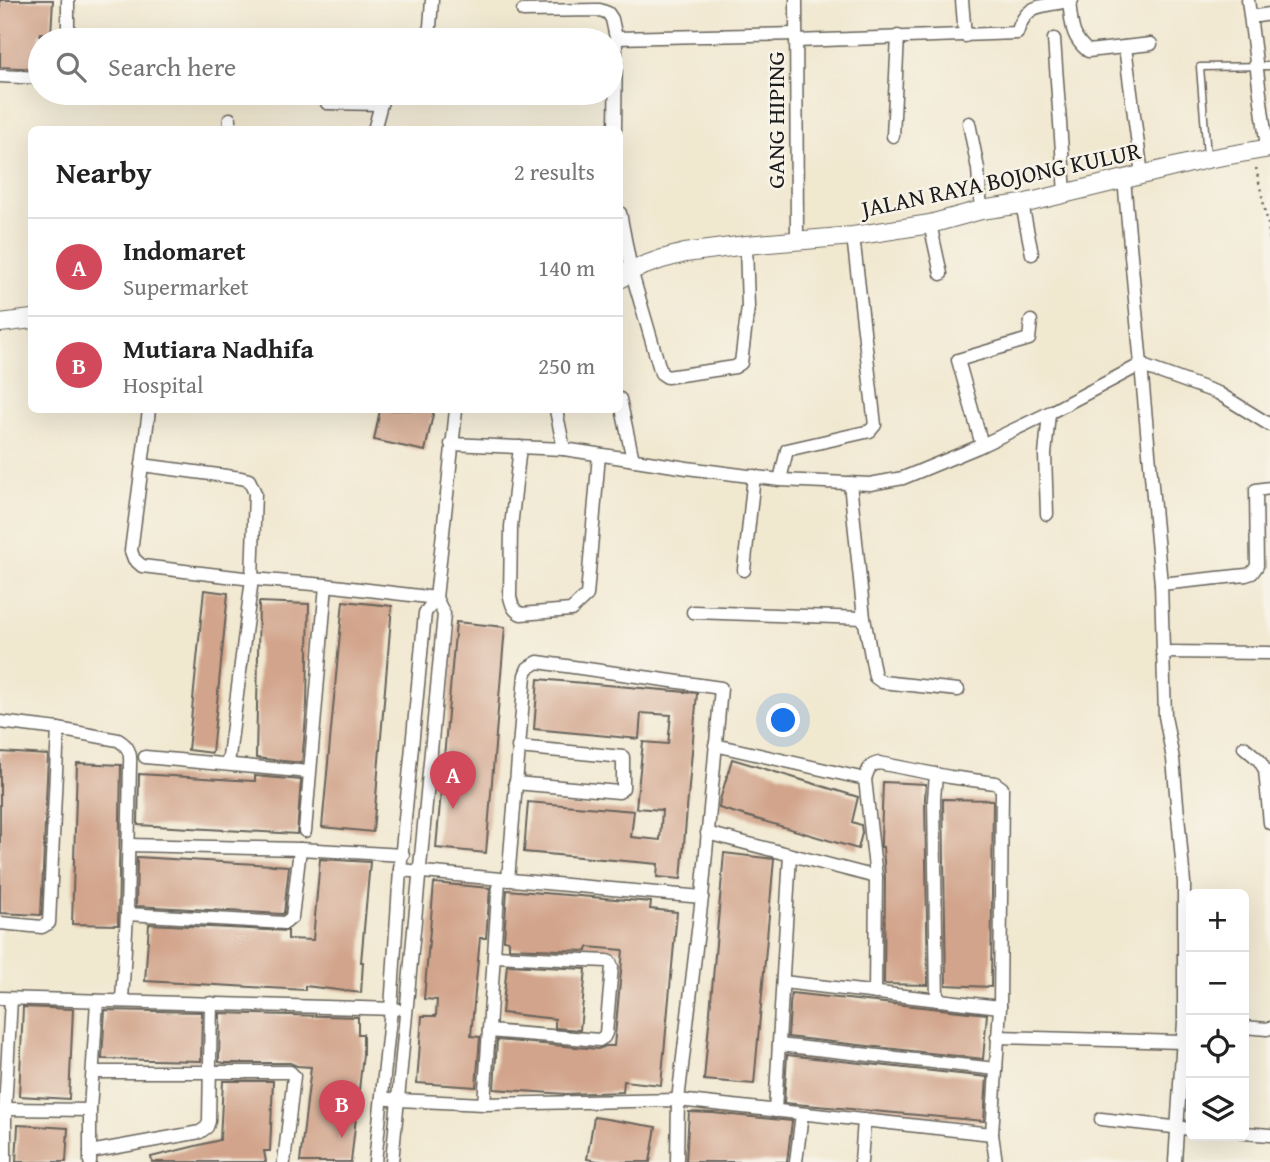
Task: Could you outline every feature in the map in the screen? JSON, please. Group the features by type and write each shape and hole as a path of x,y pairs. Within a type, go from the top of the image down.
{"main road":[{"name":"JALAN RAYA BOJONG KULUR","path":"625,274 685,253 853,236 930,224 1207,159 1263,149"},
{"path":"0,323 28,320"}],"street":[{"path":"68,0 68,28"},
{"path":"430,28 432,0"},
{"name":"GANG HIPING","path":"796,0 797,241"},
{"path":"962,0 965,36"},
{"path":"1248,0 1264,66 1263,149"},
{"path":"623,38 965,36 1017,33 1021,18 1031,9 1044,4 1071,1 1073,30 1078,42 1088,51 1151,44"},
{"path":"523,11 604,11 612,19 614,28"},
{"path":"1251,17 1270,14"},
{"path":"893,136 898,36"},
{"path":"1054,39 1065,193"},
{"path":"1125,47 1140,365 1160,584 1164,716 1173,760 1184,883 1188,1015"},
{"path":"0,76 28,77"},
{"path":"375,126 381,105"},
{"path":"615,105 615,126"},
{"path":"969,123 978,169 981,210"},
{"path":"1021,204 1032,254"},
{"path":"930,224 941,274"},
{"path":"780,480 787,450 870,431 875,425 853,236"},
{"path":"623,250 625,274 663,374 670,377 735,367 741,363 748,307 746,245"},
{"path":"982,445 958,360 1030,339 1031,321"},
{"path":"452,444 564,449 754,477 870,485 903,478 982,445 1140,365 1218,393 1270,425"},
{"path":"149,413 131,551 138,564 436,598"},
{"path":"392,1162 443,614 436,598 456,413"},
{"path":"557,413 564,449"},
{"path":"623,413 633,460"},
{"path":"1047,514 1045,455 1049,413"},
{"path":"520,447 511,527 510,597 515,611 521,614 571,610 587,595 599,455"},
{"path":"142,466 249,480 255,493 251,579 228,764"},
{"path":"744,570 754,477"},
{"path":"850,483 864,618 875,677 882,682 958,690"},
{"path":"1160,584 1252,573 1257,566 1256,490 1270,488"},
{"path":"306,831 326,585"},
{"path":"375,1162 425,613 436,598"},
{"path":"693,612 864,618"},
{"path":"1162,652 1270,653"},
{"path":"484,1104 494,956 525,675 528,668 538,662 719,687 722,690 702,897 678,1100 677,1162"},
{"path":"0,722 118,740 129,750 127,914 121,1000"},
{"path":"0,923 42,928 49,923 58,729"},
{"path":"715,745 865,779"},
{"path":"515,783 619,792 623,788 623,757 518,747"},
{"path":"1244,747 1265,769 1270,823"},
{"path":"145,757 309,772"},
{"path":"875,993 876,877 865,779 869,768 879,763 995,783 1002,788 1000,1007 992,1134 996,1162"},
{"path":"936,774 934,799 937,1000"},
{"path":"707,833 876,877"},
{"path":"129,845 300,849 402,855"},
{"path":"127,914 285,923 292,917 300,849"},
{"path":"775,1111 790,855"},
{"path":"400,870 702,897"},
{"path":"489,1031 599,1040 606,1034 612,967 607,961 494,956"},
{"path":"783,982 1000,1007"},
{"path":"5,1162 6,999 407,1009"},
{"path":"97,1001 90,1110 90,1157 204,1130 207,1127 211,1003"},
{"path":"1249,1027 1270,1028"},
{"path":"1175,1162 1182,1042 1186,1029"},
{"path":"997,1037 1182,1042"},
{"path":"779,1045 996,1069"},
{"path":"93,1072 290,1072 293,1085 284,1162"},
{"path":"382,1098 484,1104 678,1100 992,1134"},
{"path":"5,1109 90,1110"},
{"path":"796,1162 802,1114"},
{"path":"1101,1119 1186,1129"},
{"path":"862,1162 864,1121"},
{"path":"1249,1133 1270,1135"}],"lane":[{"path":"1207,159 1200,67 1264,66"}],"path":[{"path":"1263,149 1270,244"}],"building":[{"path":"0,0 53,0 51,28 28,28 28,68 0,67"},
{"path":"379,413 433,413 425,451 374,440"},
{"path":"204,590 228,593 212,753 188,750"},
{"path":"343,601 392,606 373,832 322,827"},
{"path":"259,602 309,604 307,704 302,763 256,758"},
{"path":"456,622 505,627 486,853 436,848"},
{"path":"538,679 697,693 681,879 657,877 658,864 524,852 528,802 634,811 631,837 660,840 662,810 636,808 643,742 668,744 671,715 641,713 639,739 534,729"},
{"path":"0,752 48,755 41,915 0,913"},
{"path":"732,759 858,797 852,822 861,825 858,849 719,808"},
{"path":"77,763 121,765 118,925 72,924"},
{"path":"139,774 253,781 255,776 301,780 297,834 138,825"},
{"path":"883,782 926,784 928,985 884,984 885,877 881,847"},
{"path":"943,799 993,800 991,987 946,985"},
{"path":"724,853 774,859 754,1084 704,1080"},
{"path":"137,857 289,866 284,913 136,906"},
{"path":"320,859 370,862 361,962 361,993 305,986 305,990 145,981 149,924 288,931 288,939 313,940"},
{"path":"434,883 490,888 486,938 480,938 471,1036 480,1037 476,1087 417,1083 422,1016 436,1016 437,1000 424,999"},
{"path":"507,890 651,902 650,909 677,912 661,1085 624,1081 623,1092 566,1094 494,1089 497,1040 598,1049 614,1046 623,950 588,947 587,951 509,948 509,941 504,940"},
{"path":"507,965 586,969 580,1030 555,1028 555,1019 502,1013"},
{"path":"791,993 987,1014 983,1059 788,1037"},
{"path":"23,1007 73,1009 69,1099 19,1096"},
{"path":"105,1010 202,1012 201,1061 102,1059"},
{"path":"220,1013 358,1017 358,1034 363,1034 363,1054 351,1162 300,1162 311,1067 290,1063 219,1062"},
{"path":"787,1055 987,1077 984,1121 784,1103"},
{"path":"223,1081 273,1081 270,1151 264,1151 266,1162 152,1162 151,1157 220,1140"},
{"path":"689,1112 792,1121 787,1162 686,1162"},
{"path":"594,1117 656,1127 650,1162 603,1162 587,1159"},
{"path":"18,1125 68,1128 66,1162 16,1162"}],"place":[{"name":"Indomaret","path":"453,809"},
{"name":"Mutiara Nadhifa","path":"342,1138"}]}
